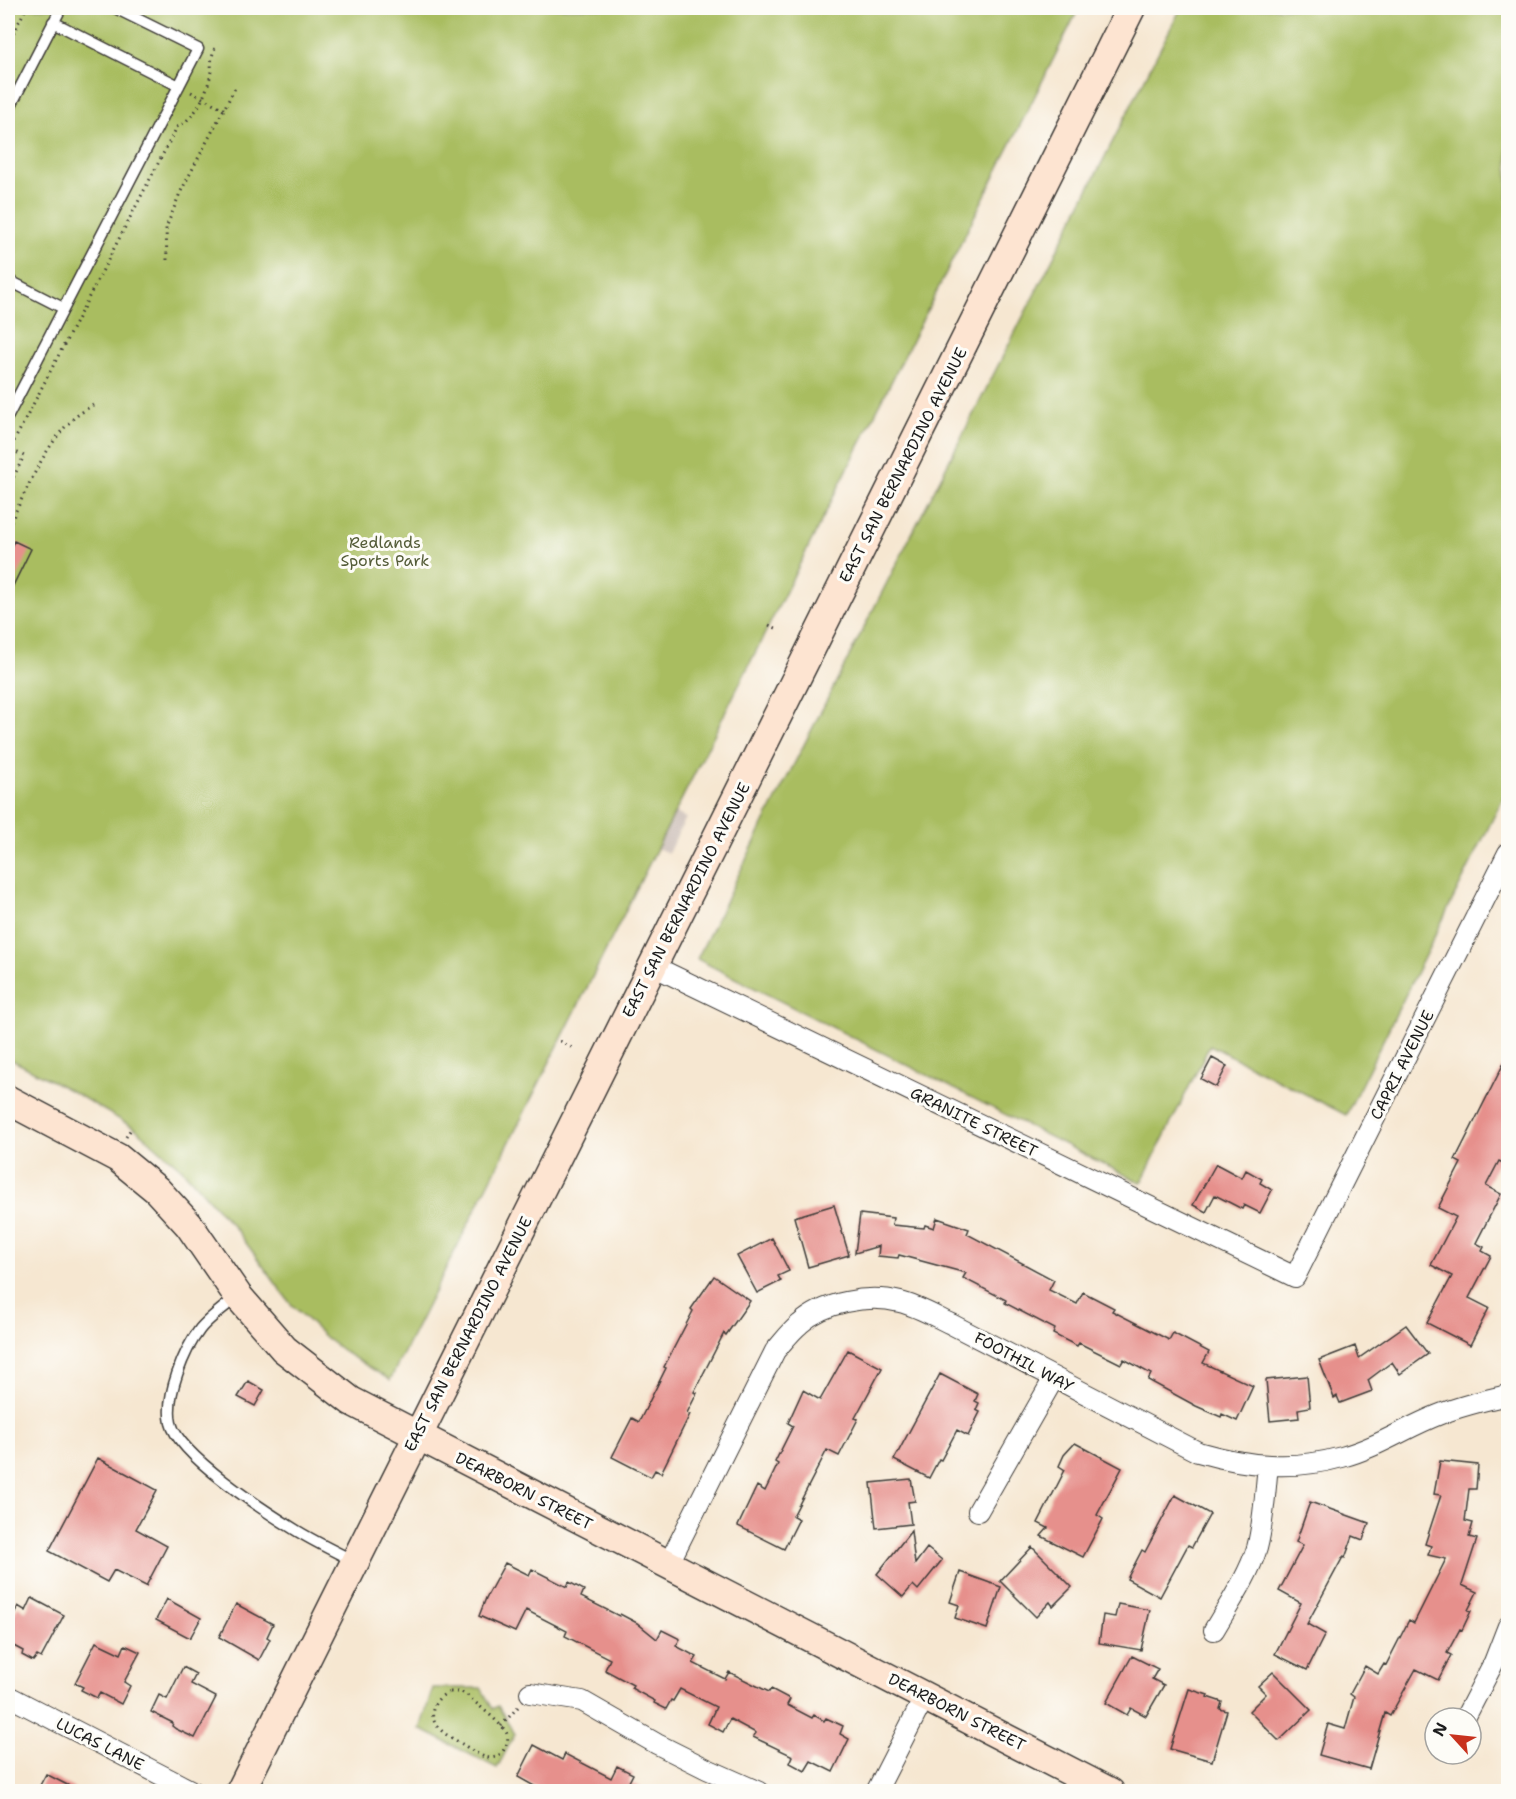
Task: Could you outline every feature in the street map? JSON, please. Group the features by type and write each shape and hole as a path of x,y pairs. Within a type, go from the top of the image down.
{"street":[{"name":"EAST SAN BERNARDINO AVENUE","path":"240,1791 1131,8"},
{"name":"CAPRI AVENUE","path":"1295,1278 1509,853"},
{"name":"GRANITE STREET","path":"653,966 1295,1278"},
{"name":"DEARBORN STREET","path":"8,1100 118,1158 157,1190 189,1225 238,1296 284,1349 351,1401 1110,1791"},
{"name":"FOOTHIL WAY","path":"668,1565 775,1351 800,1323 829,1306 858,1300 883,1299 901,1302 951,1324 1198,1452 1229,1461 1301,1466 1343,1457 1377,1445 1438,1415 1509,1395"},
{"path":"978,1511 1054,1378"},
{"path":"1214,1630 1248,1570 1256,1548 1261,1530 1268,1465"},
{"path":"1471,1706 1494,1662 1509,1626"},
{"path":"530,1693 582,1701 707,1770 759,1791"},
{"name":"LUCAS LANE","path":"8,1696 194,1791"},
{"path":"876,1791 925,1696"}],"lane":[{"path":"8,111 61,8"},
{"path":"8,416 198,49 114,8"},
{"path":"53,22 179,86"},
{"path":"8,280 63,308"},
{"path":"238,1296 201,1328 188,1350 177,1378 171,1405 171,1424 182,1444 201,1463 296,1530 355,1561"}],"path":[{"path":"8,44 26,8"},
{"path":"8,488 24,456 10,450 177,127 188,121 201,98 209,81 211,57 215,48"},
{"path":"179,86 224,109"},
{"path":"167,260 166,228 180,193 236,86"},
{"path":"8,527 51,447 74,418 93,405"},
{"path":"769,625 778,629"},
{"path":"560,1041 572,1048"},
{"path":"126,1137 132,1127"},
{"path":"461,1692 501,1726 507,1739 504,1750 491,1758 483,1757 440,1730 433,1719 434,1704 444,1693 461,1692"},
{"path":"501,1726 530,1693"}],"shaded area":[{"path":"675,813 686,818 668,853 657,848"}],"green space":[{"name":"Redlands Sports Park","path":"8,8 1079,8 390,1380 326,1338 290,1303 238,1232 182,1169 136,1129 75,1093 8,1058"},
{"path":"1181,8 1508,8 1508,788 1346,1115 1210,1045 1141,1183 697,959 768,815"},
{"path":"433,1688 481,1688 493,1709 498,1706 515,1734 497,1768 420,1729"}],"building":[{"path":"14,541 31,549 8,596 8,553"},
{"path":"1509,1053 1509,1166 1499,1161 1486,1186 1501,1194 1476,1243 1484,1247 1482,1251 1491,1256 1469,1298 1489,1308 1470,1345 1427,1323 1452,1276 1431,1265 1456,1217 1438,1208 1461,1163 1455,1160"},
{"path":"1212,1058 1227,1066 1216,1087 1201,1079"},
{"path":"1216,1164 1242,1178 1246,1170 1262,1179 1260,1183 1272,1190 1260,1213 1244,1205 1242,1209 1215,1195 1206,1212 1193,1205"},
{"path":"834,1205 849,1255 808,1267 794,1217"},
{"path":"860,1214 893,1218 892,1225 924,1228 925,1225 934,1228 937,1218 969,1229 967,1234 1054,1280 1049,1290 1077,1304 1083,1292 1114,1308 1112,1311 1169,1340 1173,1333 1209,1352 1203,1363 1253,1386 1237,1421 1196,1406 1148,1380 1151,1374 1124,1359 1121,1364 1079,1343 1077,1346 1053,1334 1055,1329 963,1278 966,1273 899,1255 898,1258 878,1256 879,1246 855,1253"},
{"path":"772,1238 789,1271 778,1276 781,1281 757,1293 737,1256"},
{"path":"714,1276 750,1301 726,1335 724,1333 694,1392 697,1393 687,1413 690,1414 661,1473 655,1470 651,1477 612,1457 632,1418 639,1422 693,1311 691,1309"},
{"path":"1406,1325 1428,1354 1400,1374 1392,1362 1368,1380 1372,1391 1340,1403 1337,1396 1334,1398 1319,1360 1355,1346 1359,1358"},
{"path":"848,1350 882,1368 855,1418 858,1419 839,1456 827,1450 793,1516 799,1519 784,1549 738,1526 757,1486 765,1491 778,1464 775,1462 793,1426 788,1423 803,1390 820,1400"},
{"path":"940,1374 978,1394 975,1401 979,1403 976,1410 980,1412 968,1436 957,1430 929,1478 894,1460"},
{"path":"1307,1376 1310,1407 1298,1409 1299,1418 1270,1421 1266,1380"},
{"path":"248,1381 264,1390 255,1406 238,1397"},
{"path":"1075,1443 1122,1468 1097,1515 1103,1519 1083,1557 1041,1536 1048,1528 1038,1523 1065,1470 1059,1466 1064,1455"},
{"path":"98,1458 157,1490 136,1529 167,1546 146,1586 114,1570 107,1582 49,1551"},
{"path":"1440,1461 1478,1465 1476,1489 1469,1489 1465,1521 1473,1523 1469,1537 1477,1539 1462,1585 1477,1592 1468,1610 1471,1611 1447,1653 1451,1655 1438,1680 1416,1669 1390,1716 1385,1713 1369,1769 1319,1755 1328,1724 1345,1729 1354,1697 1350,1694 1365,1666 1378,1674 1384,1664 1386,1665 1409,1620 1414,1623 1446,1559 1428,1555 1431,1546 1425,1544 1441,1495 1434,1494"},
{"path":"911,1479 915,1501 908,1502 911,1524 876,1528 871,1483"},
{"path":"1175,1495 1210,1514 1192,1547 1188,1545 1160,1597 1127,1579 1142,1550 1145,1552"},
{"path":"1310,1502 1369,1523 1363,1540 1353,1536 1345,1558 1343,1557 1307,1624 1325,1634 1307,1670 1275,1654 1301,1603 1279,1591 1303,1545 1296,1542"},
{"path":"911,1531 915,1564 927,1548 942,1560 918,1590 913,1585 903,1597 877,1574"},
{"path":"1032,1547 1072,1587 1053,1606 1050,1602 1036,1617 1000,1581"},
{"path":"505,1563 529,1575 532,1569 567,1587 569,1582 584,1590 581,1597 637,1623 657,1639 662,1630 680,1639 676,1646 697,1657 693,1663 725,1679 729,1672 769,1692 771,1689 790,1699 787,1705 812,1718 814,1715 824,1721 826,1718 843,1726 840,1734 849,1739 833,1772 811,1761 805,1771 790,1763 793,1756 753,1737 756,1733 730,1719 723,1732 708,1724 716,1707 680,1689 666,1709 654,1703 655,1701 631,1688 633,1685 605,1670 610,1659 565,1636 567,1631 526,1610 515,1632 479,1616"},
{"path":"960,1572 1001,1587 987,1629 955,1618 959,1605 950,1602"},
{"path":"32,1598 64,1615 41,1658 37,1656 33,1661 22,1655 23,1651 8,1643 8,1626 18,1606 26,1611"},
{"path":"167,1599 201,1618 190,1638 156,1620"},
{"path":"236,1604 273,1624 267,1637 270,1639 259,1660 219,1637"},
{"path":"1118,1604 1150,1610 1141,1650 1099,1643 1103,1615 1115,1617"},
{"path":"96,1642 121,1654 125,1645 140,1652 124,1682 130,1686 121,1704 100,1693 97,1698 81,1690 83,1687 75,1683"},
{"path":"1132,1656 1158,1669 1152,1679 1164,1685 1146,1716 1131,1708 1127,1715 1106,1703"},
{"path":"183,1667 196,1674 191,1684 216,1697 195,1738 176,1729 172,1726 173,1723 151,1712 159,1695 167,1699"},
{"path":"1273,1672 1311,1710 1279,1741 1249,1711 1266,1694 1258,1686"},
{"path":"1189,1689 1222,1702 1220,1709 1227,1711 1212,1761 1170,1749"},
{"path":"534,1745 562,1760 565,1754 611,1778 617,1766 633,1774 629,1782 648,1791 543,1791 518,1777"},
{"path":"46,1774 79,1791 37,1791"}]}
